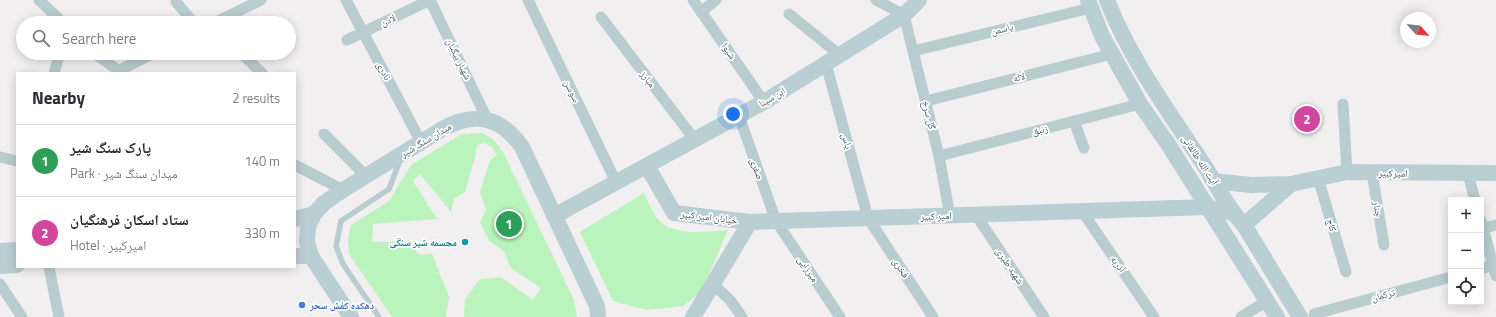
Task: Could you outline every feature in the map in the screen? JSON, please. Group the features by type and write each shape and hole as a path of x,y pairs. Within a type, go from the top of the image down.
{"main road":[{"name":"ابن سینا","path":"554,216 764,102 904,15 919,0"},
{"name":"آیت الله طالقانی","path":"1107,0 1118,29 1214,181 1232,213 1244,225 1307,316"},
{"name":"آیت الله طالقانی","path":"1089,4 1102,36 1140,104 1168,144 1277,317"},
{"name":"میدان سنگ شیر","path":"351,317 303,256 307,242 308,227 314,214 324,203 343,190 421,142 458,121 472,118 488,119 501,125 513,134 522,147 597,311"},
{"path":"1168,144 1184,134"},
{"name":"خیابان امیر کبیر","path":"647,166 674,213 750,222"},
{"name":"امیرکبیر","path":"1214,181 1251,185 1291,184 1347,172 1496,173"},
{"path":"1244,225 1291,184"},
{"name":"امیر کبیر","path":"750,222 1207,207 1232,213"},
{"path":"296,219 314,214"},
{"path":"693,317 750,222"},
{"path":"0,251 16,250"},
{"path":"0,266 16,266"},
{"path":"597,311 612,317"}],"street":[{"path":"39,0 56,16"},
{"path":"235,0 241,10"},
{"path":"229,16 260,0"},
{"name":"نادری","path":"346,0 421,142"},
{"name":"لادن","path":"347,40 430,0"},
{"name":"شهباز بیگیان","path":"430,0 488,119"},
{"name":"سوسن","path":"528,0 616,182"},
{"name":"شیوا","path":"693,0 764,102"},
{"path":"701,12 716,0"},
{"path":"876,0 904,15"},
{"path":"176,2 188,16"},
{"name":"یاسمن","path":"914,51 1089,4"},
{"path":"789,14 840,55"},
{"name":"گل سرخ","path":"904,15 939,156 950,216"},
{"name":"مبارز","path":"601,17 695,140"},
{"name":"لاله","path":"926,101 1112,54"},
{"path":"54,72 58,60"},
{"path":"104,60 120,72 141,60"},
{"path":"248,60 261,72"},
{"name":"یاس","path":"826,64 868,218"},
{"name":"زنبق","path":"939,156 1140,104"},
{"path":"1343,104 1347,172"},
{"name":"صفری","path":"739,116 776,221"},
{"path":"1074,121 1084,148"},
{"path":"324,134 366,176"},
{"path":"0,157 16,161"},
{"path":"296,166 343,190"},
{"name":"چنار","path":"1372,173 1384,245"},
{"path":"1468,174 1474,197"},
{"name":"کاج","path":"1318,178 1346,272"},
{"name":"آذربه","path":"1082,211 1154,317"},
{"name":"شهید طیری","path":"976,215 1044,317"},
{"name":"فخری","path":"868,218 933,317"},
{"name":"میرزایی","path":"776,221 840,317"},
{"path":"1484,224 1496,225"},
{"path":"1484,231 1495,271 1484,269"},
{"path":"49,268 59,317"},
{"name":"ترکمان","path":"1307,316 1448,278"},
{"path":"0,284 22,317"},
{"path":"713,284 730,300 742,317"},
{"path":"1241,317 1268,301"}],"lane":[{"path":"379,317 343,264 336,246 341,221 389,188 402,154"}],"green space":[{"path":"482,133 493,139 503,152 574,300 577,317 464,317 465,300 480,279 501,277 533,300 541,288 511,268 504,251 489,241 480,222 486,210 480,192 490,160 497,155 492,147 484,143 477,145 465,192 454,199 451,212 420,174 413,181 437,219 373,224 372,242 409,242 419,255 432,254 449,297 446,317 392,317 349,254 348,241 351,225 389,201 411,165 462,134"},
{"path":"644,193 657,218 672,228 690,232 728,230 705,283 697,295 683,306 647,310 613,301 580,232"}],"place":[{"name":"ستاد اسکان فرهنگیان","path":"1307,119"},
{"name":"پارک سنگ شیر","path":"509,224"},
{"name":"مجسمه شیر سنگی","path":"465,242"},
{"name":"دهکده کفش سحر","path":"302,305"}]}
